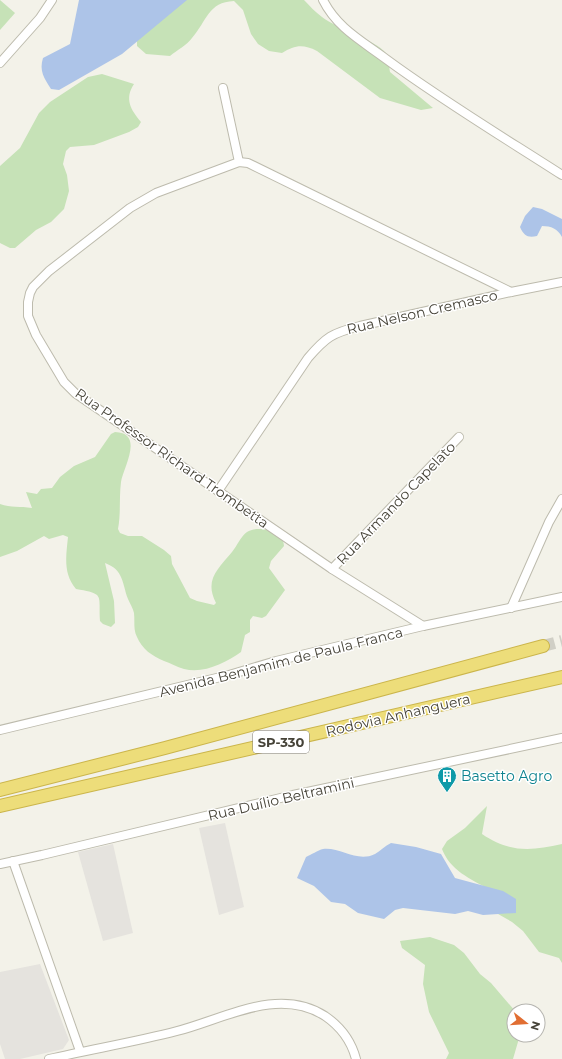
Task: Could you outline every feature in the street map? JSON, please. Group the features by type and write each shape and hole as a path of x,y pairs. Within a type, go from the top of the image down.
{"highway":[{"name":"Rodovia Anhanguera","path":"0,790 164,748 543,646"},
{"name":"Rodovia Anhanguera","path":"0,806 562,677"}],"street":[{"path":"0,63 40,18 52,0"},
{"path":"323,0 328,11 344,28 425,88 562,175"},
{"path":"223,88 239,162 248,163 332,203 511,292"},
{"name":"Rua Professor Richard Trombetta","path":"239,162 156,193 130,208 33,287 28,302 28,316 36,335 64,382 75,393 332,569 423,626"},
{"name":"Rua Nelson Cremasco","path":"218,491 308,358 323,340 342,331 354,328 511,292 562,282"},
{"name":"Rua Armando Capelato","path":"332,569 459,437"},
{"path":"511,608 549,522 562,499"},
{"name":"Avenida Benjamim de Paula Franca","path":"0,730 229,675 276,661 423,626 562,597"},
{"name":"Rua Duílio Beltramini","path":"0,864 42,856 294,795 562,738"},
{"path":"12,861 80,1051"},
{"path":"49,1059 177,1031 256,1006 277,1003 294,1004 316,1011 329,1019 351,1042 356,1059"}],"shaded area":[{"path":"225,823 244,907 219,915 199,828"},
{"path":"113,844 133,933 103,941 78,852"},
{"path":"40,964 69,1040 63,1049 20,1059 5,1059 0,1044 0,972"}],"green space":[{"path":"0,0 15,13 0,30"},
{"path":"167,0 304,0 329,22 376,45 388,56 390,72 433,108 421,110 380,98 317,51 307,47 299,46 282,53 269,51 258,44 251,34 243,10 234,1 225,2 213,9 190,41 170,56 146,54 137,46 137,34"},
{"path":"102,74 134,84 129,95 129,99 134,113 141,122 138,127 129,132 94,145 70,147 66,151 63,164 67,175 69,191 64,209 51,222 36,230 15,248 10,248 0,243 0,166 20,148 39,113 50,102 88,77"},
{"path":"115,432 124,434 129,438 131,445 121,482 118,529 120,533 128,536 142,536 171,556 172,564 190,598 214,605 216,603 211,588 214,575 247,532 251,530 263,529 280,536 283,541 284,546 271,561 269,568 285,590 266,616 262,618 253,616 250,620 250,632 245,635 241,652 221,664 207,669 184,669 160,659 148,652 139,641 136,634 134,611 119,573 116,569 105,563 114,601 115,623 111,627 103,624 100,621 99,601 96,594 76,589 69,577 66,564 68,537 63,535 49,539 44,536 17,551 0,557 0,504 32,508 26,492 37,494 41,489 52,488 60,477 74,466 95,457 111,434"},
{"path":"487,806 482,834 492,840 502,845 521,849 540,848 562,844 562,963 559,958 539,952 523,931 512,922 491,910 489,889 455,868 450,863 442,849 447,841 465,828"},
{"path":"430,937 454,945 464,953 480,974 491,983 508,1003 506,1003 506,1043 518,1043 513,1059 446,1059 449,1053 429,1012 423,984 425,965 402,948 400,941"}],"water":[{"path":"79,0 187,0 122,54 59,90 51,89 44,78 42,71 43,58 70,44"},
{"path":"533,207 542,209 562,219 562,237 556,230 545,226 542,226 537,236 531,237 523,232 520,227 525,216"},
{"path":"391,843 416,847 441,854 455,878 503,891 516,899 516,913 483,915 468,911 455,914 403,908 395,910 384,919 358,913 345,904 331,902 314,886 297,878 306,857 323,849 336,850 362,857 375,854"}],"tunnel":[{"path":"543,646 562,641"}],"place":[{"name":"Basetto Agro","path":"447,793"}]}
